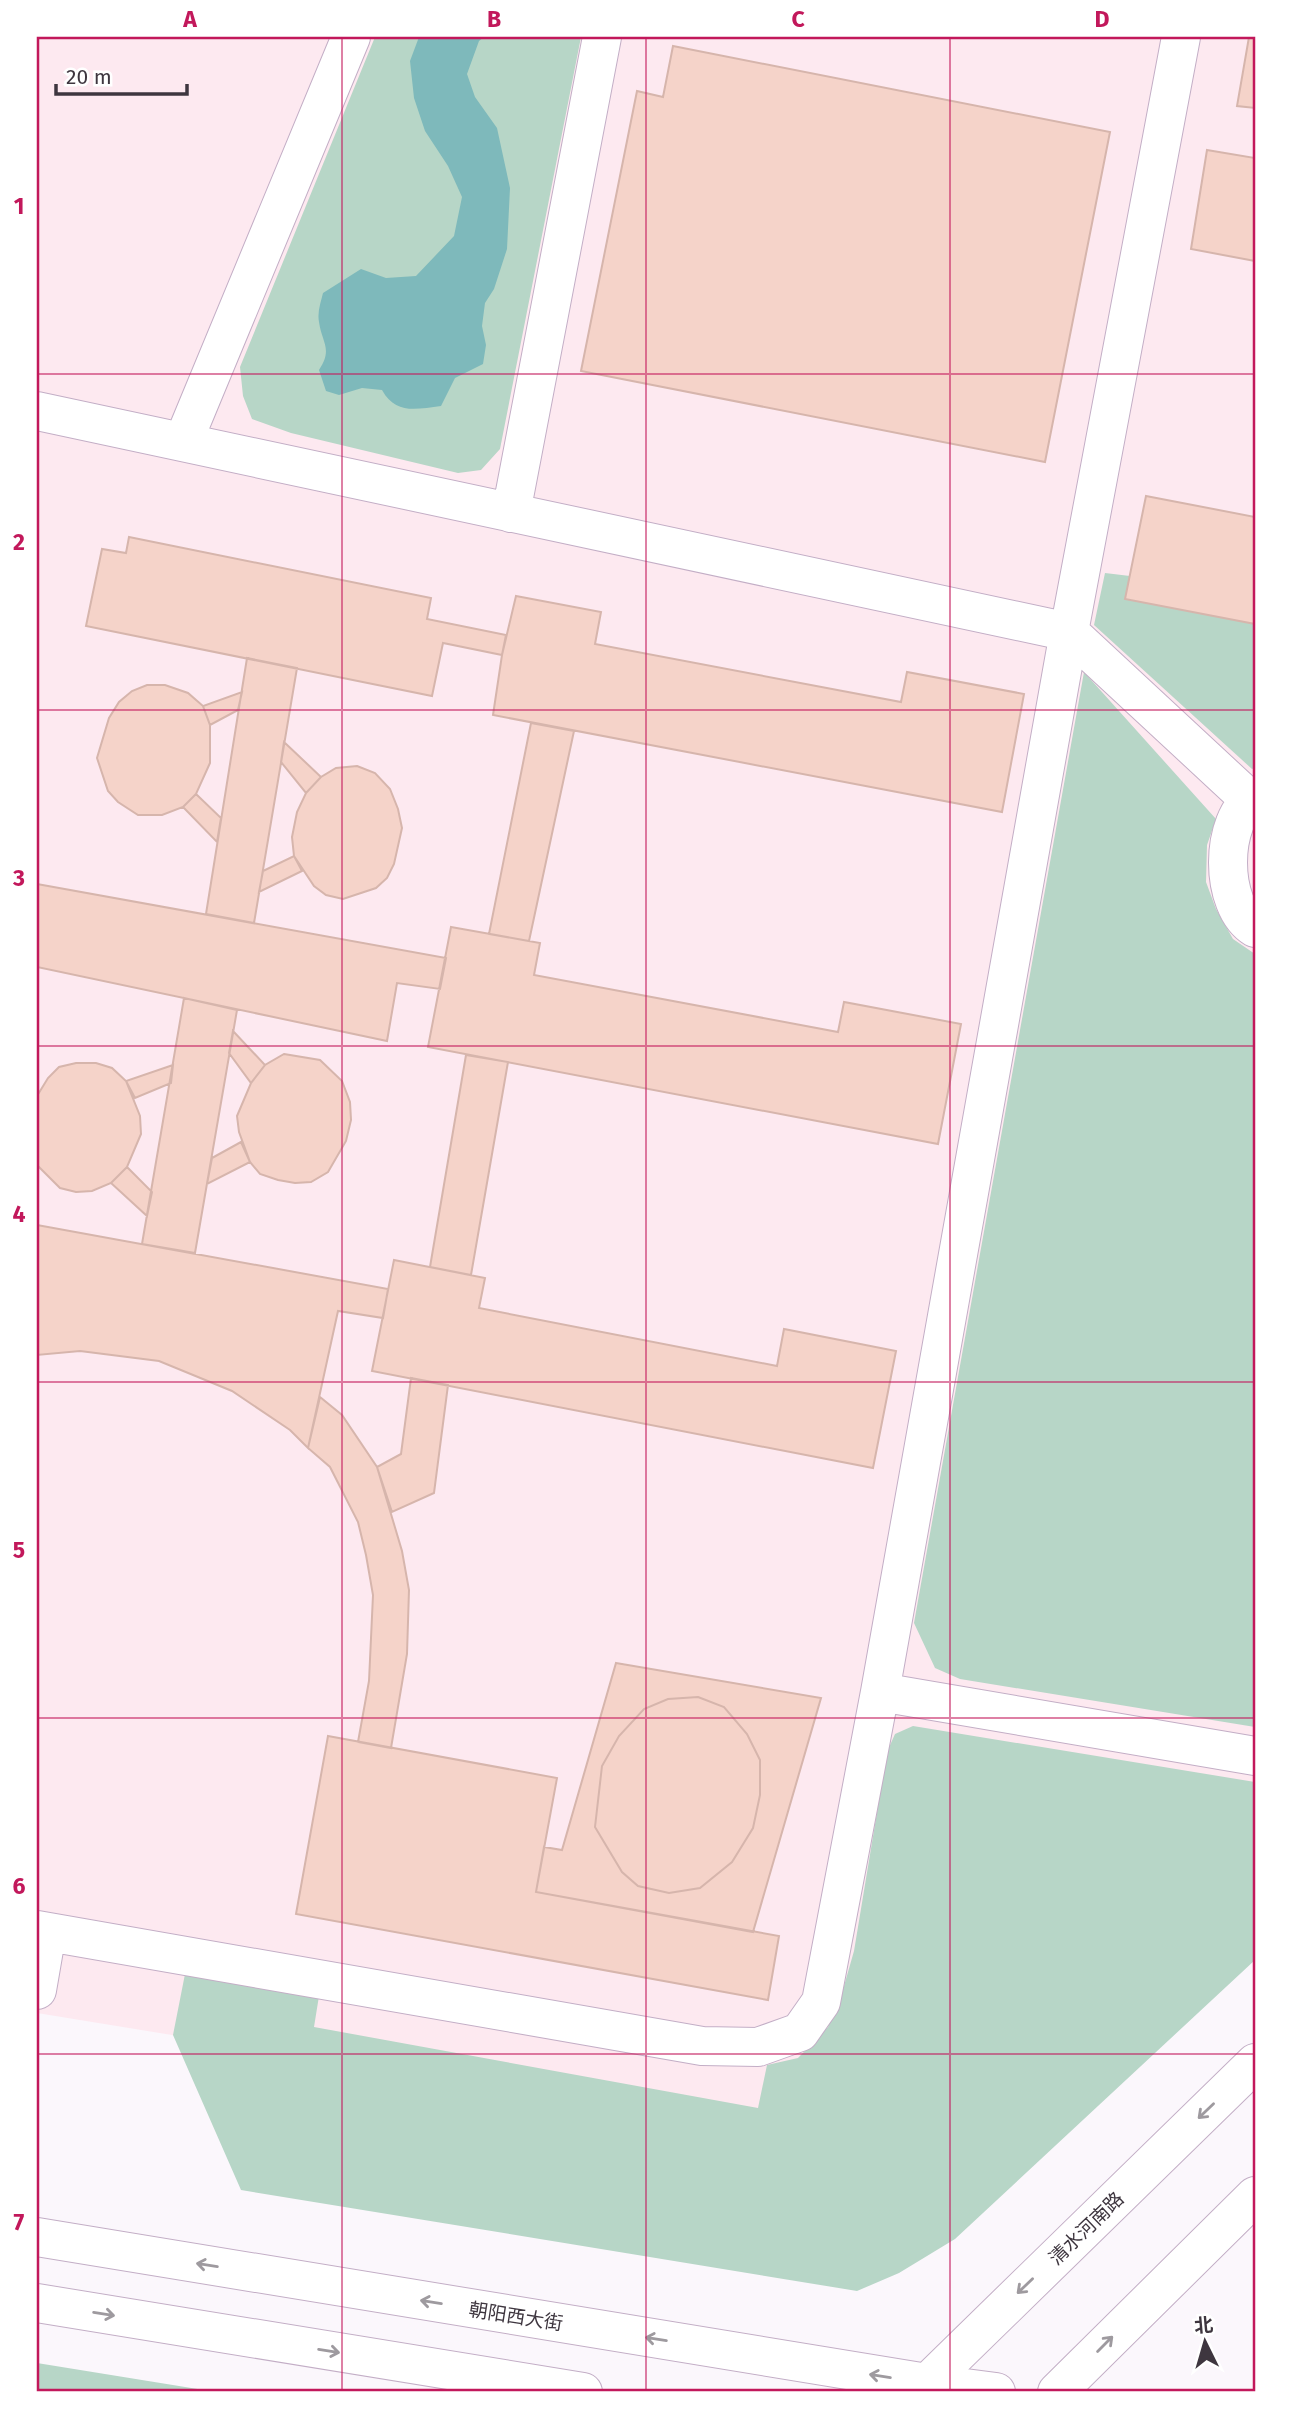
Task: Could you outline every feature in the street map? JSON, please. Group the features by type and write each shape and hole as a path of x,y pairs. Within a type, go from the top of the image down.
{"main road":[{"path":"183,442 351,37"},
{"path":"511,513 602,37"},
{"path":"37,1990 42,1931 702,2046 758,2047 800,2032 821,2002 880,1692 1069,632 1181,37"},
{"path":"37,411 1069,632 1253,799 1236,822 1227,857 1230,892 1248,924 1255,928"},
{"path":"880,1692 1255,1756"},
{"name":"清水河南路","path":"922,2388 1255,2063"},
{"path":"1057,2392 1255,2196"},
{"name":"朝阳西大街","path":"37,2237 922,2388 996,2392"},
{"path":"37,2304 583,2392"}],"shaded area":[{"path":"37,37 1255,37 1255,1919 981,2167 37,2013"}],"green space":[{"path":"375,37 581,37 500,449 481,470 458,473 291,433 252,419 243,396 240,367"},
{"path":"1105,573 1130,576 1126,599 1255,624 1255,768 1252,769 1094,625"},
{"path":"1084,672 1216,819 1207,845 1206,882 1216,909 1233,939 1255,954 1255,1727 960,1679 935,1668 914,1623"},
{"path":"913,1726 1255,1782 1255,1960 955,2239 899,2273 857,2291 241,2190 173,2035 185,1974 319,1996 314,2027 758,2108 767,2065 798,2058 828,2027 842,1993 854,1951 887,1752 895,1734"},
{"path":"37,2363 216,2392 37,2392"}],"water":[{"path":"419,37 484,37 479,41 467,74 475,97 497,128 510,188 507,249 494,289 485,303 482,326 486,345 483,364 455,378 441,406 415,409 400,407 382,390 362,388 339,395 326,391 319,370 326,351 318,315 323,293 361,269 386,278 416,276 454,236 462,197 448,166 425,131 414,98 410,61"}],"building":[{"path":"1249,37 1255,37 1255,108 1237,106"},
{"path":"673,46 1110,132 1045,462 581,371 637,91 663,97"},
{"path":"1207,150 1255,158 1255,261 1191,249"},
{"path":"1146,496 1255,517 1255,624 1125,599"},
{"path":"129,537 431,598 427,619 506,635 502,655 443,643 432,696 86,626 102,549 126,553"},
{"path":"516,596 601,612 595,644 901,702 907,672 1024,694 1002,812 493,715 502,655"},
{"path":"247,658 297,668 254,923 206,914"},
{"path":"147,685 165,685 188,693 203,706 210,725 210,763 196,794 183,807 162,815 138,815 118,802 108,791 97,758 109,718 119,702 132,691"},
{"path":"242,692 238,710 210,725 203,706"},
{"path":"531,723 574,731 529,941 489,934"},
{"path":"284,742 321,777 306,793 281,762"},
{"path":"357,766 375,773 390,789 402,828 394,864 387,878 376,888 343,899 326,895 314,886 294,856 292,837 297,812 306,793 321,777 336,768"},
{"path":"196,794 221,818 217,842 183,807"},
{"path":"294,856 302,871 259,892 263,871"},
{"path":"37,884 446,958 440,989 397,983 387,1041 37,967"},
{"path":"451,927 540,943 534,975 838,1032 844,1002 961,1024 938,1144 428,1047"},
{"path":"184,998 237,1010 195,1253 142,1244"},
{"path":"233,1031 265,1065 251,1083 229,1053"},
{"path":"284,1054 320,1060 342,1081 350,1102 351,1120 346,1141 328,1172 311,1182 295,1183 260,1174 250,1162 239,1132 237,1116 251,1083 265,1065"},
{"path":"466,1055 508,1062 471,1275 430,1267"},
{"path":"76,1063 96,1063 112,1068 126,1081 140,1116 141,1134 127,1167 111,1183 92,1191 76,1192 60,1188 37,1165 37,1096 48,1078 59,1067"},
{"path":"173,1065 171,1083 135,1098 126,1081"},
{"path":"241,1142 250,1162 207,1184 212,1158"},
{"path":"127,1167 152,1192 147,1216 111,1183"},
{"path":"37,1225 388,1289 383,1318 338,1311 308,1448 290,1430 232,1391 159,1361 80,1351 37,1355"},
{"path":"394,1260 485,1278 479,1308 777,1366 784,1329 896,1351 873,1468 372,1371"},
{"path":"411,1378 448,1385 434,1493 392,1512 377,1467 401,1454"},
{"path":"320,1397 342,1415 377,1467 402,1551 409,1590 407,1654 391,1748 358,1742 369,1681 373,1595 358,1522 330,1467 308,1448"},
{"path":"616,1663 821,1698 753,1932 536,1892 544,1847 562,1850"},
{"path":"698,1697 724,1707 747,1734 760,1760 760,1795 753,1828 732,1862 700,1888 669,1893 638,1886 622,1872 595,1827 602,1766 619,1736 644,1709 668,1699"},
{"path":"328,1736 557,1778 536,1892 779,1936 768,2000 296,1914"}]}
